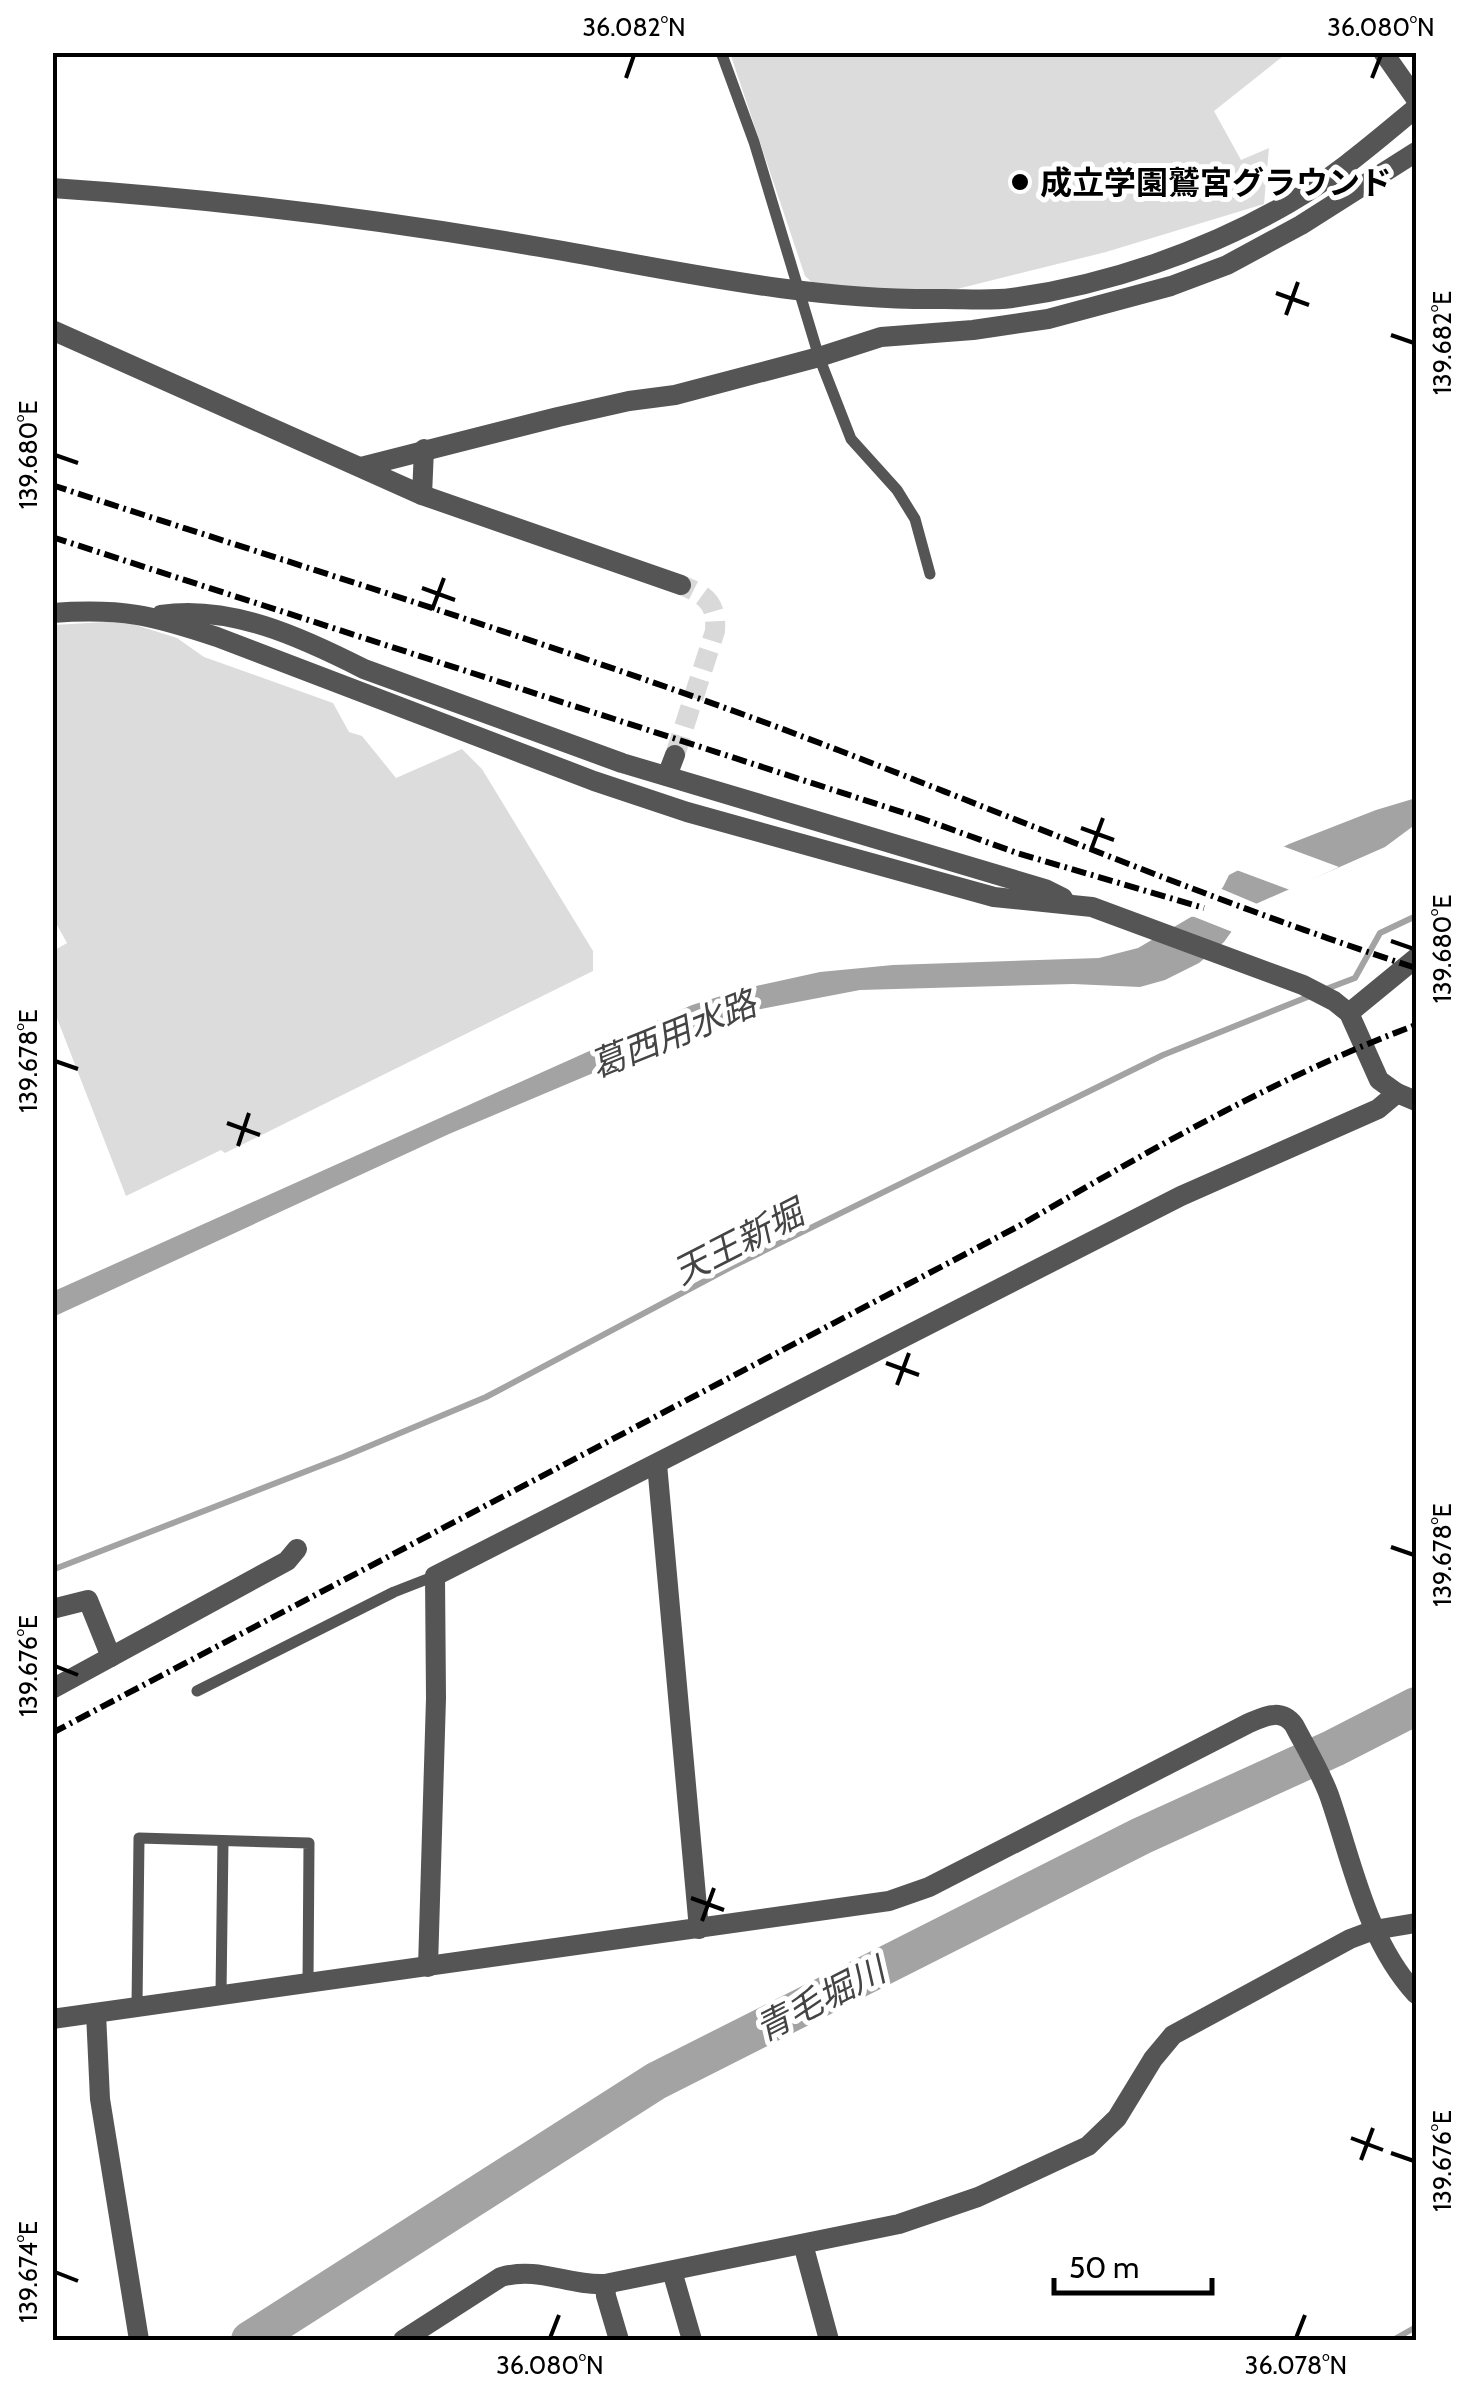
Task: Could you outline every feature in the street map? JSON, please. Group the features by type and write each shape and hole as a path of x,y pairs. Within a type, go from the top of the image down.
{"street":[{"path":"1382,52 1416,99"},
{"path":"52,188 183,196 408,224 801,293 897,300 1009,299 1083,284 1211,242 1290,202 1416,108"},
{"path":"361,468 630,401 675,396 819,358 881,337 1048,319 1171,286 1227,265 1301,225 1416,152"},
{"path":"52,330 422,495 681,585"},
{"path":"422,495 424,450"},
{"path":"52,613 120,610 154,616 594,781 687,812 994,897 1092,907 1302,985 1342,1007 1380,1080 1407,1097"},
{"path":"154,616 188,610 238,617 327,650 364,669 622,763 1045,889 1071,904"},
{"path":"302,670 323,663 364,669"},
{"path":"667,776 675,754"},
{"path":"1342,1007 1416,958"},
{"path":"428,1967 436,1698 435,1576 1181,1196 1407,1097"},
{"path":"656,1464 699,1929"},
{"path":"52,1689 287,1561 297,1548"},
{"path":"52,1608 88,1600 112,1657"},
{"path":"52,2019 879,1903 907,1896 1249,1723 1279,1714 1294,1725 1327,1790 1374,1930 1394,1966 1416,1994"},
{"path":"403,2340 490,2284 518,2272 552,2274 587,2285 606,2284 899,2224 978,2196 1088,2146 1117,2118 1173,2035 1350,1939 1374,1930 1416,1923"},
{"path":"96,2013 100,2099 139,2340"},
{"path":"803,2244 830,2340"},
{"path":"672,2272 692,2340"},
{"path":"606,2284 619,2340"}],"lane":[{"path":"721,52 754,142 819,358 851,439 898,490 915,519 930,574"},
{"path":"197,1691 377,1600 435,1576"},
{"path":"137,2006 139,1838 309,1844 308,1983"},
{"path":"221,1994 223,1841"}],"shaded area":[{"name":"成立学園鷲宮グラウンド","path":"730,53 1287,53 1214,111 1241,160 1269,148 1264,204 1106,252 949,291 817,287 805,276"},
{"path":"123,621 177,638 204,657 333,703 349,732 362,736 396,778 462,749 482,769 593,951 593,971 225,1153 221,1150 126,1196 53,1008 53,951 67,943 52,916 53,625"}],"water":[{"name":"葛西用水路","path":"1416,798 1416,824 1385,847 1249,907 1224,942 1199,963 1165,980 1140,987 1073,984 860,990 756,1010 707,1025 449,1134 53,1317 52,1292 692,1005 820,972 893,965 1099,958 1138,948 1197,916 1229,875 1289,844"}],"pier":[{"path":"1277,844 1339,867 1290,890 1231,868"},
{"path":"1217,887 1262,906 1252,911 1235,933 1192,916"}],"waterway":[{"name":"天王新堀","path":"1326,989 1355,978 1380,933 1416,916"},
{"name":"天王新堀","path":"52,1570 486,1397 733,1266 1163,1055 1310,996"},
{"name":"青毛堀川","path":"250,2340 656,2081 1141,1836 1416,1706"},
{"path":"1393,2340 1416,2327"}],"tunnel":[{"path":"675,755 715,631 714,613 708,601 681,585"}],"railway":[{"path":"52,485 673,689 1251,910 1416,968"},
{"path":"52,537 920,818 1017,853 1204,908"},
{"path":"52,1733 1017,1227 1212,1118 1313,1068 1416,1025"}],"place":[{"name":"成立学園鷲宮グラウンド","path":"1020,182"}]}
